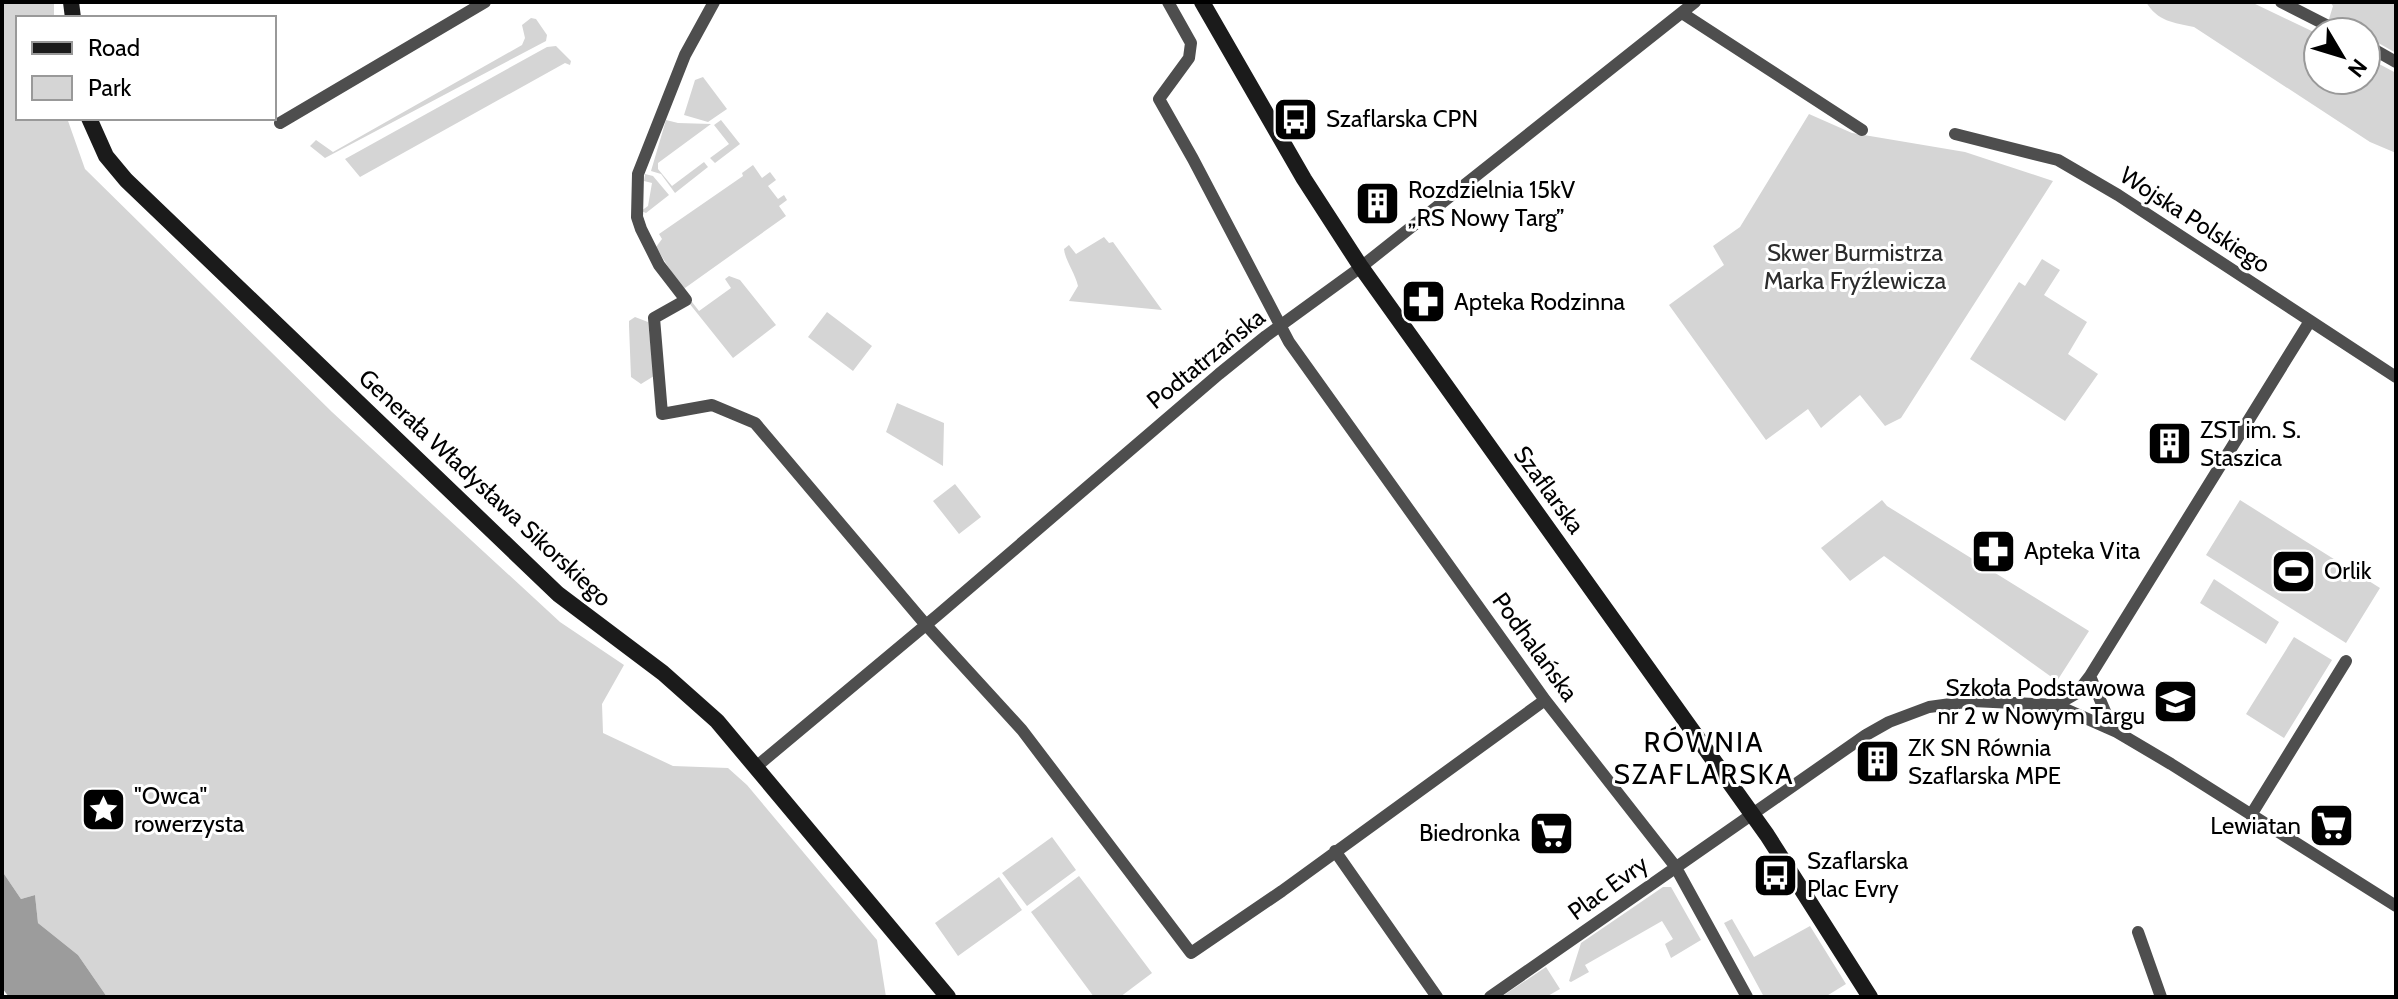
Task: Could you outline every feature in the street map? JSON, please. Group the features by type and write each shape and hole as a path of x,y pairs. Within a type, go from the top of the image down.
{"street":[{"path":"280,123 485,2"},
{"path":"714,2 685,55 638,174 637,217 641,229 659,265 686,300 654,318 662,414 712,405 755,423 926,625 1022,730 1191,953 1282,891 1545,700"},
{"name":"Podhalańska","path":"1168,2 1191,43 1189,58 1159,99 1279,326 1545,700 1675,866 1747,997"},
{"name":"Szaflarska","path":"1202,2 1297,167 1361,267 1751,813 1870,997"},
{"name":"Podtatrzańska","path":"757,766 1219,374 1361,267 1695,2"},
{"path":"2281,2 2309,16"},
{"path":"1682,13 1862,130"},
{"name":"Generała Władysława Sikorskiego","path":"90,120 106,156 126,180 558,594 689,694 717,721 948,997"},
{"name":"Wojska Polskiego","path":"1955,134 2058,160 2118,195 2396,377"},
{"path":"2056,705 2077,693 2090,676 2310,321"},
{"path":"2251,815 2346,661"},
{"path":"2090,676 2117,732"},
{"name":"Plac Evry","path":"1490,997 1751,813 1889,722 1929,707 1973,701 2056,705"},
{"path":"2056,705 2117,732 2396,906"},
{"path":"1335,851 1437,997"},
{"path":"2138,932 2161,997"}],"green space":[{"path":"2,2 54,2 54,16 16,16 16,120 68,120 85,169 332,412 560,622 624,665 602,704 603,733 673,766 728,768 747,785 877,940 886,997 107,997 78,955 38,923 35,895 21,899 2,871"},
{"path":"2146,2 2251,2 2302,26 2302,96 2382,96 2382,66 2396,73 2396,153 2370,142 2194,27 2161,17"},
{"path":"2330,2 2396,2 2396,53 2382,45 2382,16 2330,16 2333,6"},
{"path":"531,18 536,19 547,35 546,41 325,158 310,146 316,140 333,152 522,45 525,38 522,25"},
{"path":"556,46 571,61 570,65 565,63 360,177 345,159 547,47"},
{"path":"703,77 727,109 708,122 684,115 695,80"},
{"name":"Skwer Burmistrza Marka Fryźlewicza","path":"1809,114 1852,133 1965,152 2053,181 1901,418 1885,426 1860,395 1821,428 1808,409 1766,440 1669,305 1724,265 1713,246 1740,227"},
{"path":"666,120 711,124 658,163 658,169 672,186 704,162 708,167 675,193 661,174 651,171"},
{"path":"721,120 740,144 715,163 710,158 729,144 714,125"},
{"path":"753,165 762,178 770,172 776,180 768,186 778,199 784,195 787,200 779,206 786,216 685,288 680,286 656,247 662,239 659,234 743,176 742,173"},
{"path":"645,174 653,176 669,195 646,213 641,211 648,206 652,183 644,181"},
{"path":"1104,237 1109,243 1113,242 1162,310 1069,301 1078,286 1064,249 1069,245 1076,254"},
{"path":"2042,259 2060,270 2044,295 2087,322 2068,354 2098,374 2065,421 1970,359 2019,282 2025,286"},
{"path":"729,276 740,280 776,325 733,358 689,303 692,302 699,311 731,288 725,279"},
{"path":"827,312 872,346 853,371 808,337"},
{"path":"635,317 648,322 654,376 641,384 631,377 629,321"},
{"path":"897,403 944,423 943,466 886,432"},
{"path":"955,484 981,517 959,534 933,501"},
{"path":"1882,500 2089,631 2057,681 1884,556 1850,581 1821,548"},
{"name":"Orlik","path":"2240,500 2380,588 2346,643 2206,555"},
{"path":"2214,579 2279,622 2266,644 2200,603"},
{"path":"2294,637 2332,660 2284,738 2246,714"},
{"path":"1052,837 1076,870 1027,906 1002,873"},
{"path":"1079,876 1152,973 1120,997 1094,997 1031,912"},
{"path":"999,877 1022,910 958,956 935,923"},
{"path":"1663,887 1671,887 1701,940 1671,958 1665,944 1673,939 1662,921 1585,965 1589,972 1569,981 1581,943"},
{"path":"1732,919 1754,957 1810,926 1846,984 1825,997 1764,997 1724,923"},
{"path":"1546,967 1560,989 1546,997 1501,997"}],"shaded area":[{"path":"2,871 21,899 35,895 38,923 78,955 107,997 9,997 2,988"}],"place":[{"name":"Szaflarska CPN","path":"1295,119"},
{"name":"Rozdzielnia 15kV „RS Nowy Targ”","path":"1377,204"},
{"name":"Apteka Rodzinna","path":"1423,302"},
{"name":"ZST im. S. Staszica","path":"2169,444"},
{"name":"Apteka Vita","path":"1993,551"},
{"name":"Orlik","path":"2293,571"},
{"name":"Szkoła Podstawowa nr 2 w Nowym Targu","path":"2176,702"},
{"name":"ZK SN Równia Szaflarska MPE","path":"1877,762"},
{"name":"\"Owca\" rowerzysta","path":"103,810"},
{"name":"Lewiatan","path":"2332,826"},
{"name":"Biedronka","path":"1551,833"},
{"name":"Szaflarska Plac Evry","path":"1776,875"}],"district":[{"name":"RÓWNIA SZAFLARSKA","path":"1704,758"}]}
